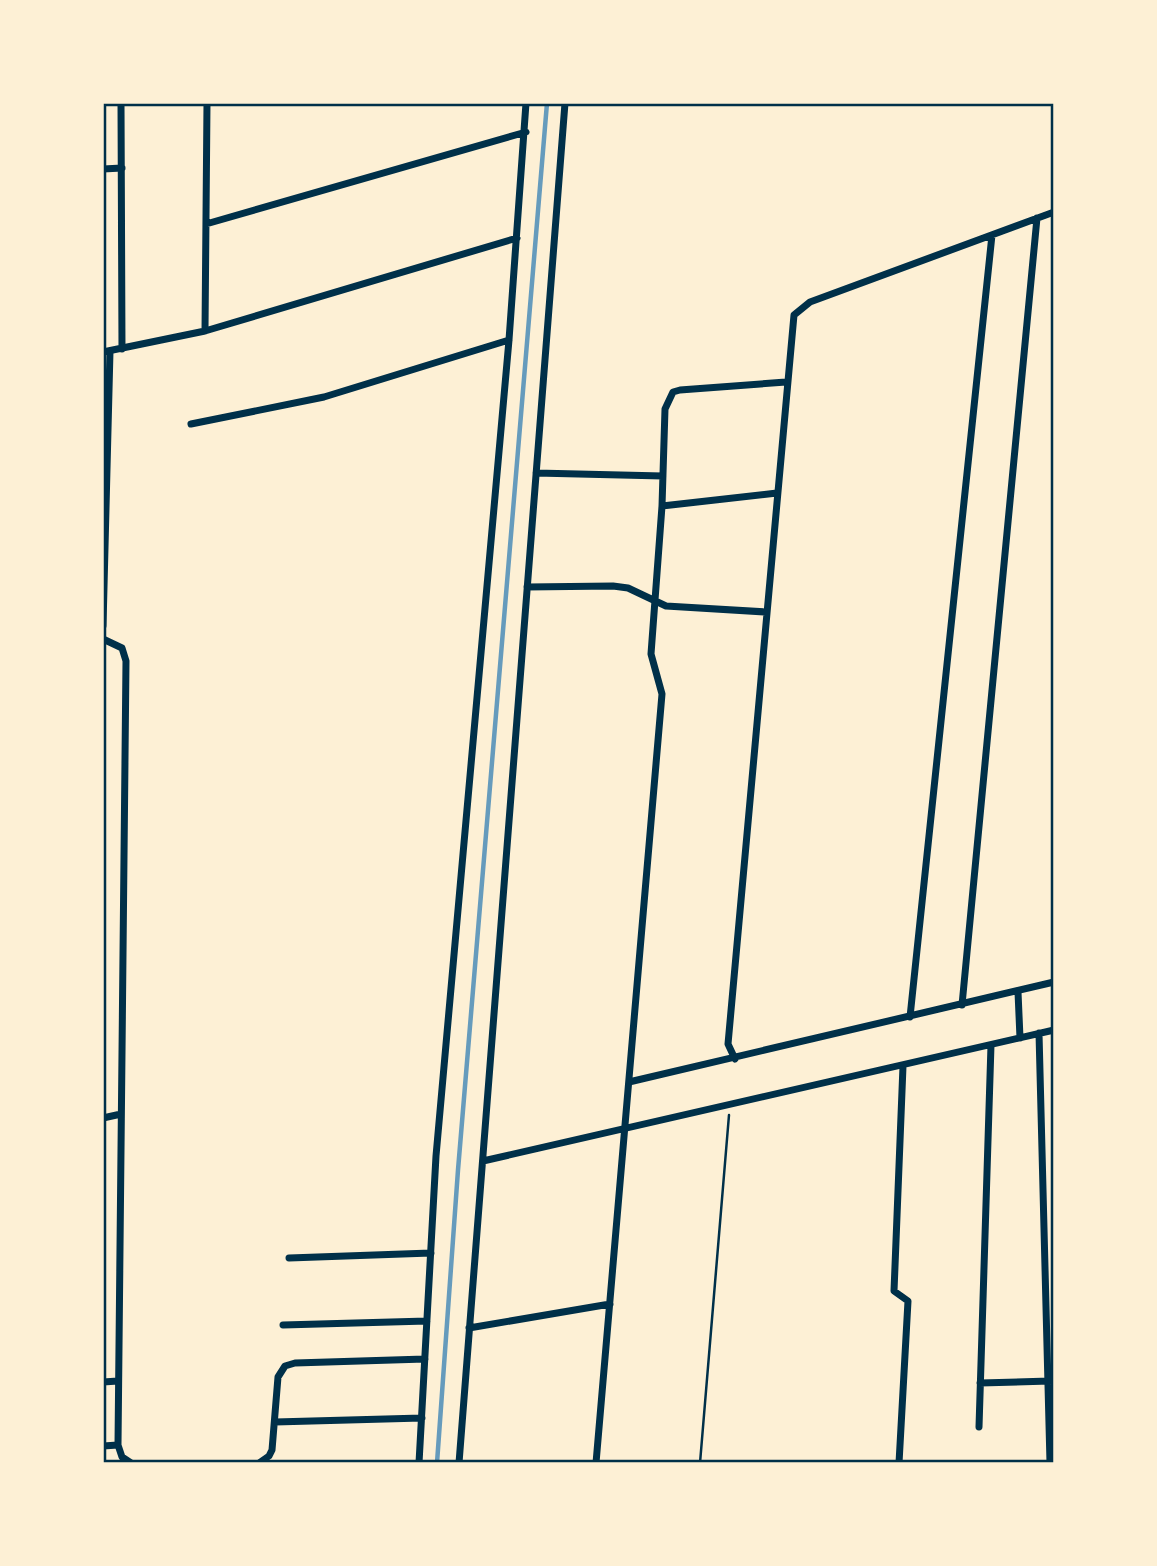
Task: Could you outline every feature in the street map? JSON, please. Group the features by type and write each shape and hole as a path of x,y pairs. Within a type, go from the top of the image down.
{"street":[{"path":"121,103 122,349"},
{"path":"205,331 207,103"},
{"path":"419,1463 436,1156 509,340 526,103"},
{"path":"459,1463 565,103"},
{"path":"206,224 526,132"},
{"path":"103,169 122,168"},
{"path":"735,1059 728,1044 792,323 800,307 810,302 1054,212"},
{"path":"962,1005 1037,218"},
{"path":"910,1017 992,234"},
{"path":"103,626 106,352 205,331 517,237"},
{"path":"191,424 324,397 509,340"},
{"path":"596,1463 662,694 651,654 662,506 665,409 673,392 786,382"},
{"path":"536,473 663,476"},
{"path":"662,506 777,493"},
{"path":"527,587 613,586 628,588 654,603 678,608 766,612"},
{"path":"103,639 117,643 126,661 118,1445 122,1457 131,1463"},
{"path":"629,1082 1054,982"},
{"path":"1018,992 1020,1038"},
{"path":"482,1161 1054,1030"},
{"path":"1039,1033 1050,1463"},
{"path":"979,1427 991,1045"},
{"path":"900,1463 908,1301 894,1291 903,1066"},
{"path":"103,1118 121,1114"},
{"path":"289,1258 431,1253"},
{"path":"469,1328 610,1304"},
{"path":"283,1325 427,1321"},
{"path":"259,1463 269,1456 272,1450 278,1377 290,1363 425,1359"},
{"path":"103,1382 118,1381"},
{"path":"980,1383 1050,1381"},
{"path":"275,1422 422,1418"},
{"path":"103,1446 118,1445"}],"path":[{"path":"700,1463 730,1105"}],"waterway":[{"path":"437,1463 458,1170 547,103"}]}
